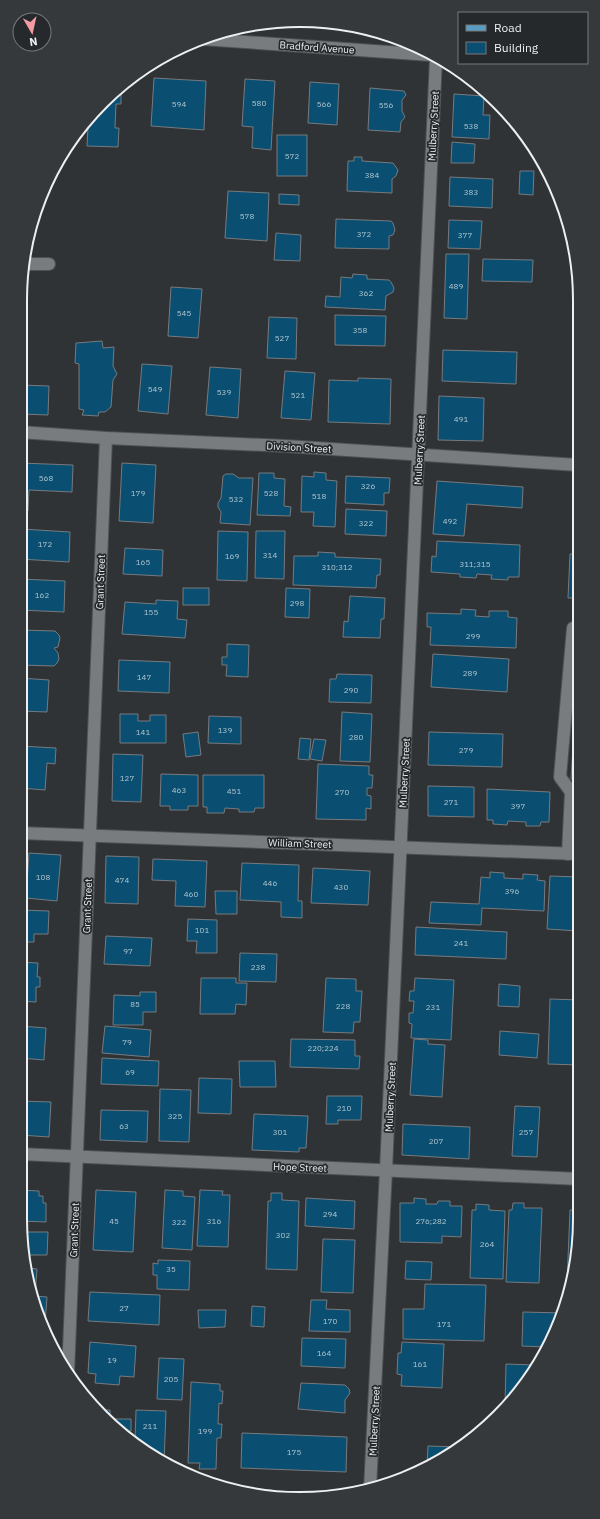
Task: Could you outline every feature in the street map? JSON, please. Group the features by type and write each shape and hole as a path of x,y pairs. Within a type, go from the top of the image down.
{"street":[{"name":"Bradford Avenue","path":"216,40 419,54"},
{"name":"Mulberry Street","path":"370,1483 401,847 436,64"},
{"path":"29,264 49,264"},
{"name":"Division Street","path":"27,432 106,438 284,446 573,465"},
{"name":"Grant Street","path":"68,1363 106,438"},
{"path":"573,628 560,777 570,792 573,838"},
{"name":"William Street","path":"27,833 573,854"},
{"name":"Hope Street","path":"27,1154 573,1179"}],"building":[{"path":"154,78 206,81 204,130 151,126"},
{"path":"245,79 275,81 271,150 252,148 253,127 242,126"},
{"path":"310,82 339,84 337,125 308,123"},
{"path":"370,88 404,91 406,95 402,100 402,111 405,117 401,122 400,132 368,130"},
{"path":"121,94 121,104 116,104 115,128 119,128 118,147 87,146 88,128"},
{"path":"454,94 481,96 484,99 483,115 490,115 489,139 452,137"},
{"path":"277,135 307,135 307,176 277,176"},
{"path":"452,142 475,144 474,163 451,163"},
{"path":"354,157 362,157 362,161 393,163 398,170 396,176 392,179 392,193 347,191 348,161 354,161"},
{"path":"520,171 534,171 533,195 519,194"},
{"path":"450,177 493,179 492,208 449,206"},
{"path":"228,191 269,193 267,241 225,238"},
{"path":"279,194 299,195 299,205 279,204"},
{"path":"336,219 391,221 395,230 393,235 389,236 389,249 335,248"},
{"path":"449,220 482,221 480,249 448,248"},
{"path":"276,233 301,235 300,261 274,260"},
{"path":"446,254 469,254 467,319 444,318"},
{"path":"483,259 533,260 532,282 482,281"},
{"path":"353,274 367,275 367,279 389,280 391,282 394,288 393,292 386,296 385,310 325,307 326,296 340,297 341,277 352,278"},
{"path":"171,287 202,289 198,338 168,336"},
{"path":"335,315 386,316 385,346 335,345"},
{"path":"269,317 297,318 296,359 267,358"},
{"path":"102,341 103,348 114,347 113,366 117,374 113,380 111,407 105,412 99,412 98,416 82,415 84,410 79,409 79,364 75,363 76,343"},
{"path":"443,350 517,352 516,384 442,381"},
{"path":"142,364 172,366 168,414 138,411"},
{"path":"210,367 241,369 238,418 206,415"},
{"path":"285,371 315,373 311,420 281,418"},
{"path":"358,378 391,379 390,424 328,422 329,380 358,381"},
{"path":"27,385 49,386 48,415 27,414"},
{"path":"439,396 484,398 483,441 438,440"},
{"path":"27,463 73,465 72,492 29,490 28,511"},
{"path":"122,463 156,465 153,523 119,521"},
{"path":"314,472 326,473 326,480 337,481 335,527 313,526 314,512 301,512 302,476 314,477"},
{"path":"259,473 274,473 274,478 285,479 284,506 291,507 290,516 257,515"},
{"path":"226,474 233,474 239,478 253,478 250,525 220,523 221,512 218,507 218,503 221,498 223,476"},
{"path":"346,476 390,478 389,493 384,493 384,505 345,503"},
{"path":"437,481 523,487 522,508 467,504 464,536 433,534"},
{"path":"346,509 387,511 386,536 345,534"},
{"path":"27,529 70,532 69,562 27,559"},
{"path":"218,531 248,532 247,581 217,580"},
{"path":"256,531 285,531 284,579 255,578"},
{"path":"437,541 520,545 519,577 508,577 508,580 491,579 492,575 477,574 476,578 460,577 460,574 431,572 432,556 436,557"},
{"path":"125,548 163,550 162,576 123,574"},
{"path":"318,552 335,553 335,557 381,559 380,575 377,575 376,588 293,585 294,556 318,556"},
{"path":"570,554 573,554 573,598 568,598"},
{"path":"27,579 65,581 64,612 27,610"},
{"path":"183,588 209,588 209,605 183,605"},
{"path":"286,588 310,589 309,618 285,617"},
{"path":"350,596 385,598 384,619 381,619 380,638 343,637 344,621 348,622"},
{"path":"156,600 178,601 177,619 187,620 185,638 122,634 125,602 156,604"},
{"path":"461,609 476,610 475,616 489,617 489,611 508,611 508,617 517,618 516,648 430,645 431,627 427,627 427,613 461,614"},
{"path":"27,630 55,631 59,635 60,638 58,647 54,648 58,653 59,659 54,666 27,665"},
{"path":"227,644 249,645 248,677 226,676 227,665 222,665 222,657 227,657"},
{"path":"433,654 509,659 507,692 431,687"},
{"path":"119,660 170,662 169,693 118,691"},
{"path":"337,674 372,675 371,703 329,702 330,679 336,679"},
{"path":"27,678 49,680 47,712 27,711"},
{"path":"342,712 372,714 370,762 340,761"},
{"path":"120,714 138,714 138,721 150,721 150,715 166,715 166,743 120,743"},
{"path":"209,716 241,717 241,744 208,743"},
{"path":"198,732 201,755 186,757 183,734"},
{"path":"429,732 503,734 502,767 428,765"},
{"path":"300,738 311,739 309,760 298,759"},
{"path":"314,739 326,740 322,761 310,759"},
{"path":"27,746 56,748 55,764 47,763 45,790 27,789"},
{"path":"573,747 573,779 571,779"},
{"path":"113,754 143,755 141,802 112,801"},
{"path":"318,764 369,766 369,775 373,775 372,788 367,788 367,795 371,796 371,809 366,808 366,820 316,819"},
{"path":"161,774 198,775 198,806 188,806 188,810 170,810 170,806 160,806"},
{"path":"203,775 264,775 264,808 255,808 254,812 239,812 239,809 225,808 224,813 207,813 207,807 203,807"},
{"path":"428,786 474,787 474,817 428,816"},
{"path":"487,789 550,792 549,822 541,822 540,826 526,826 526,822 508,821 507,825 493,824 493,820 487,820"},
{"path":"29,853 61,855 57,901 27,898"},
{"path":"106,856 139,857 138,904 105,903"},
{"path":"153,859 207,861 205,907 175,906 176,881 152,880"},
{"path":"242,863 299,865 298,901 302,901 302,918 281,917 281,902 240,900"},
{"path":"313,868 370,871 368,905 311,903"},
{"path":"490,872 504,873 504,878 523,879 523,874 538,875 537,880 545,881 544,911 482,908 481,925 429,923 431,902 479,904 481,877 490,878"},
{"path":"550,876 573,877 573,931 547,929"},
{"path":"215,891 237,891 237,914 216,914"},
{"path":"27,910 49,911 48,934 34,934 34,942 27,942"},
{"path":"188,919 217,920 217,953 196,953 197,941 187,941"},
{"path":"416,927 507,932 506,959 415,955"},
{"path":"106,936 152,938 150,966 104,964"},
{"path":"240,953 277,954 276,982 239,981"},
{"path":"27,962 38,963 37,977 40,977 40,987 36,987 36,1002 27,1001"},
{"path":"201,978 236,978 236,983 247,983 246,1005 236,1004 235,1014 200,1014"},
{"path":"326,978 356,979 356,991 362,991 360,1022 354,1022 353,1033 323,1032"},
{"path":"415,978 454,980 451,1040 411,1038 412,1024 409,1023 409,1013 413,1013 414,1001 409,1001 410,991 414,991"},
{"path":"499,984 520,986 519,1007 498,1006"},
{"path":"140,992 156,992 156,1012 143,1012 143,1025 113,1025 114,995 140,996"},
{"path":"550,999 573,1000 573,1065 548,1064"},
{"path":"105,1026 151,1030 149,1057 102,1053"},
{"path":"27,1027 46,1028 44,1060 27,1059"},
{"path":"500,1031 539,1034 537,1058 499,1055"},
{"path":"291,1039 355,1040 355,1056 360,1056 359,1069 290,1067"},
{"path":"414,1039 428,1040 428,1044 445,1045 442,1097 410,1095"},
{"path":"102,1058 159,1061 158,1086 101,1084"},
{"path":"239,1061 275,1061 276,1087 240,1087"},
{"path":"199,1078 232,1079 231,1114 198,1113"},
{"path":"160,1089 191,1090 189,1142 159,1141"},
{"path":"327,1096 362,1096 361,1120 338,1120 338,1124 326,1124"},
{"path":"27,1101 51,1102 49,1137 27,1135"},
{"path":"515,1106 540,1107 537,1157 512,1156"},
{"path":"101,1110 148,1111 147,1142 100,1140"},
{"path":"254,1114 308,1116 306,1148 299,1148 299,1152 252,1150"},
{"path":"403,1124 470,1127 469,1159 402,1155"},
{"path":"27,1190 39,1191 39,1196 43,1196 43,1203 46,1203 46,1222 27,1221"},
{"path":"96,1190 136,1192 133,1252 93,1250"},
{"path":"165,1190 183,1191 183,1196 195,1197 192,1250 162,1248"},
{"path":"200,1190 223,1191 222,1195 230,1195 228,1247 197,1246"},
{"path":"271,1193 282,1193 282,1200 299,1201 297,1270 266,1269 268,1201 271,1201"},
{"path":"306,1198 355,1201 354,1229 305,1226"},
{"path":"414,1198 426,1199 426,1204 437,1204 438,1201 450,1201 450,1206 462,1206 461,1237 442,1236 442,1243 400,1242 400,1203 414,1203"},
{"path":"513,1203 524,1203 524,1208 542,1208 539,1283 506,1282 509,1210 512,1210"},
{"path":"476,1204 489,1205 489,1210 505,1211 503,1279 470,1278 472,1210 476,1210"},
{"path":"570,1210 573,1210 571,1255 567,1275"},
{"path":"28,1232 48,1232 47,1255 29,1255"},
{"path":"323,1239 355,1240 353,1293 321,1292"},
{"path":"158,1260 190,1261 189,1290 157,1289 157,1275 153,1275 153,1263 158,1264"},
{"path":"406,1261 432,1262 431,1280 405,1279"},
{"path":"31,1268 37,1269 36,1288"},
{"path":"425,1284 486,1285 484,1341 403,1339 403,1309 424,1309"},
{"path":"90,1292 160,1295 159,1325 88,1321"},
{"path":"38,1296 47,1297 45,1317"},
{"path":"311,1300 327,1300 326,1309 350,1310 350,1332 309,1331"},
{"path":"252,1306 265,1307 264,1327 251,1326"},
{"path":"198,1310 226,1310 225,1327 199,1328"},
{"path":"523,1312 556,1313 541,1347 522,1346"},
{"path":"302,1338 346,1339 345,1368 301,1366"},
{"path":"90,1342 136,1346 134,1377 120,1376 119,1385 95,1383 96,1374 88,1373"},
{"path":"402,1342 444,1344 442,1388 401,1386 402,1375 397,1374 398,1353 401,1353"},
{"path":"159,1358 184,1359 182,1400 157,1399"},
{"path":"506,1364 531,1365 517,1385 505,1399"},
{"path":"191,1382 220,1384 220,1391 223,1391 222,1404 219,1403 218,1424 222,1424 221,1438 217,1438 216,1469 199,1469 200,1463 188,1463"},
{"path":"301,1383 345,1385 349,1389 350,1393 345,1400 345,1413 298,1409"},
{"path":"105,1410 110,1410 110,1415"},
{"path":"136,1410 166,1411 164,1456 135,1437"},
{"path":"115,1419 131,1419 131,1431 128,1431"},
{"path":"242,1433 347,1437 346,1472 241,1468"},
{"path":"428,1446 451,1447 436,1455 427,1460"}]}
